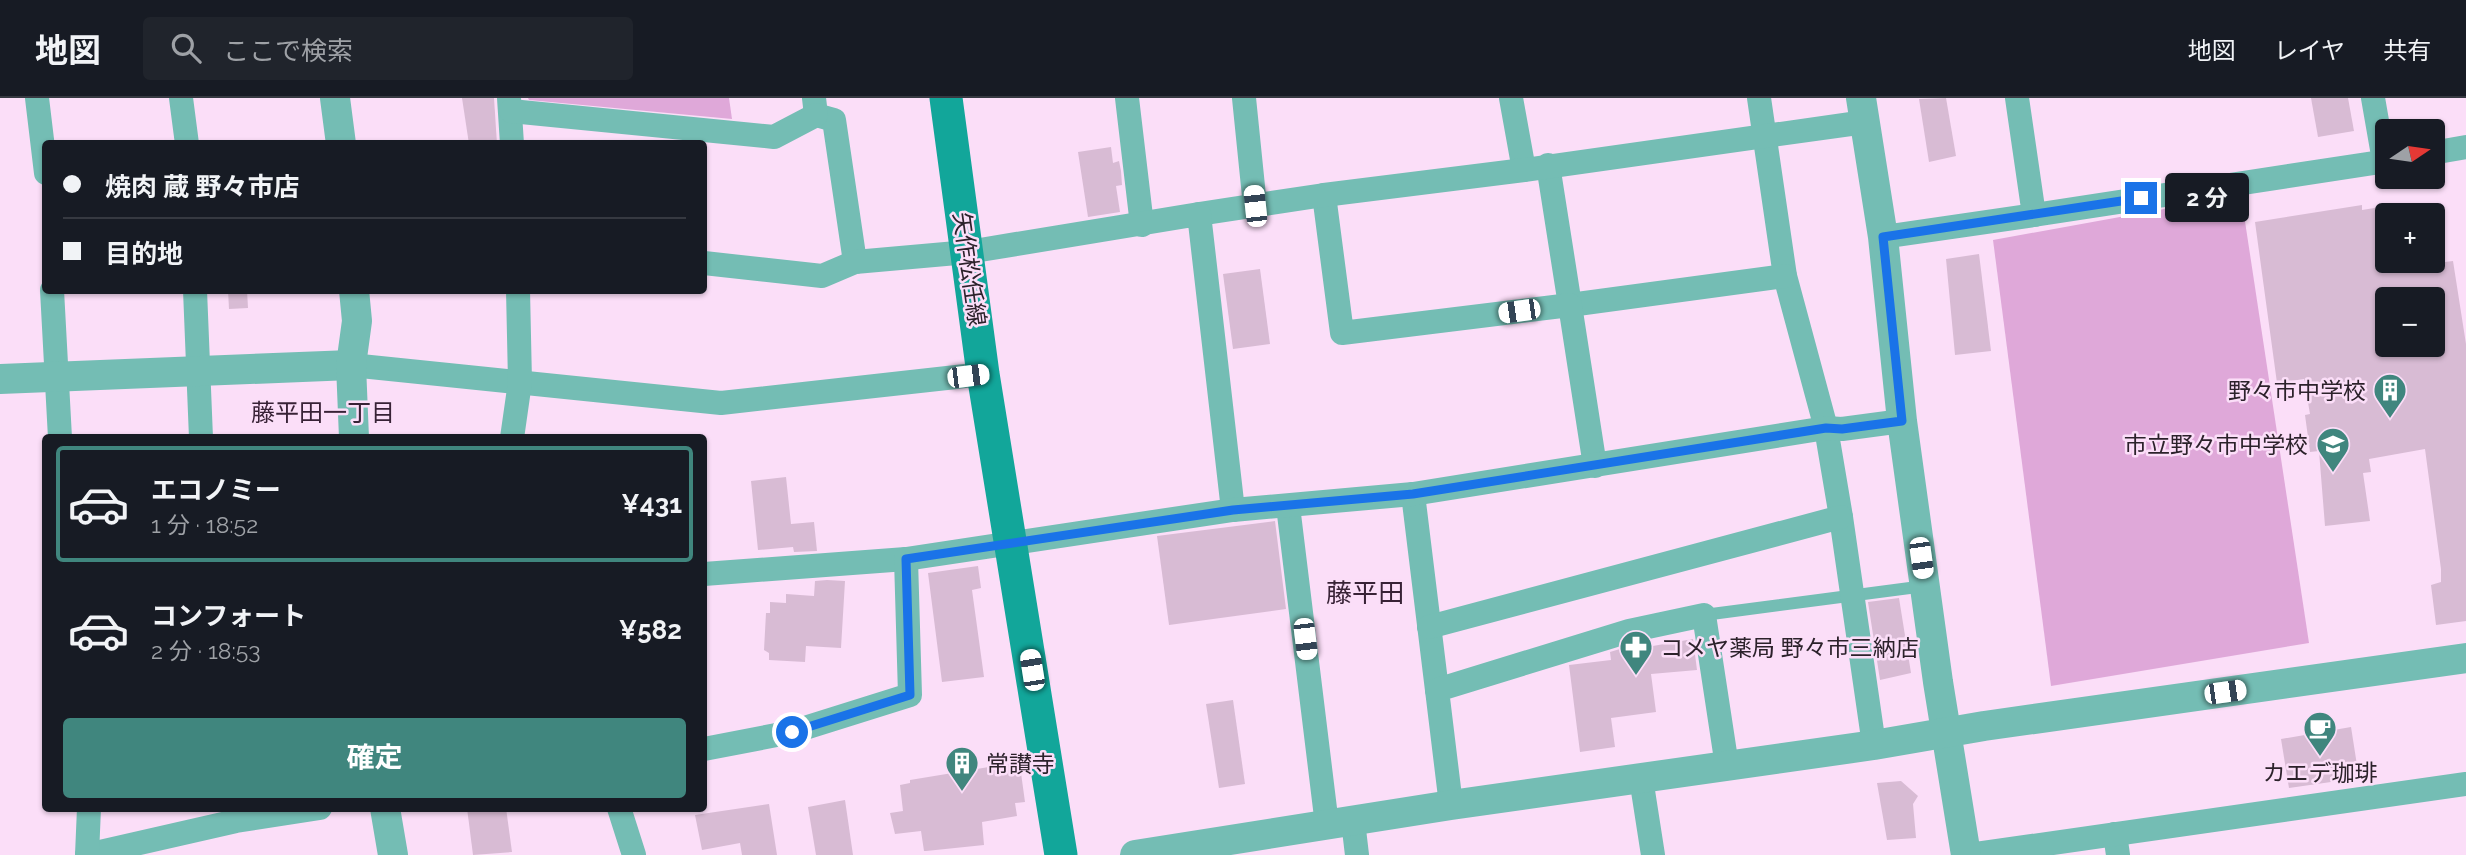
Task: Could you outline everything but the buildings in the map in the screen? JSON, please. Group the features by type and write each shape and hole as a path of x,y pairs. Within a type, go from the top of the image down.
{"main road":[{"name":"矢作松任線","path":"946,98 983,374 1061,855"}],"street":[{"path":"37,98 42,140"},
{"path":"181,98 186,140"},
{"path":"335,98 340,140"},
{"path":"1127,98 1142,225"},
{"path":"1244,98 1255,206"},
{"path":"1511,98 1536,168 1570,305 1595,466"},
{"path":"1759,98 1786,276 1826,428 1874,745"},
{"path":"2017,98 2034,215"},
{"path":"2374,98 2378,119"},
{"path":"512,140 510,105 774,137 815,106 834,120 855,262"},
{"path":"707,262 822,276 855,262 968,252 1324,195 1765,135 1863,110 1883,237 1902,421 1925,586 1946,733 1968,855 2117,845 2466,784"},
{"path":"2445,151 2466,147"},
{"path":"1883,237 2375,163"},
{"path":"1324,195 1342,333 1786,276"},
{"path":"1199,214 1233,510"},
{"path":"52,294 60,434"},
{"path":"195,294 201,434"},
{"path":"354,294 357,321 351,365 354,434"},
{"path":"513,434 520,382 518,294"},
{"path":"0,379 351,365 721,403 983,374"},
{"path":"707,574 906,559 1233,510 1413,494 1826,428 1842,429 1902,421"},
{"path":"1413,494 1451,805"},
{"path":"1289,506 1340,823 1357,855"},
{"path":"1429,627 1841,517"},
{"path":"707,748 792,732 910,695 906,559"},
{"path":"1437,690 1629,631 1704,615 1727,766"},
{"path":"1135,855 1451,805 2466,658"},
{"path":"1641,778 1653,855"},
{"path":"89,812 87,855 235,815 271,812"},
{"path":"386,812 393,855"},
{"path":"620,812 634,855"}],"lane":[{"path":"1704,615 1925,586"}],"shaded area":[{"path":"528,98 729,98 732,119 529,100"},
{"path":"2241,195 2309,643 2051,686 1993,240"}],"place":[{"name":"野々市中学校","path":"2390,420"},
{"name":"市立野々市中学校","path":"2333,474"},
{"name":"コメヤ薬局 野々市三納店","path":"1636,677"},
{"name":"カエデ珈琲","path":"2320,758"},
{"name":"常讃寺","path":"962,793"}],"district":[{"name":"藤平田一丁目","path":"323,412"},
{"name":"藤平田","path":"1365,593"}],"route":[{"path":"792,732 910,695 906,559 1233,510 1413,494 1826,428 1842,429 1902,421 1883,237 2141,198"}]}
